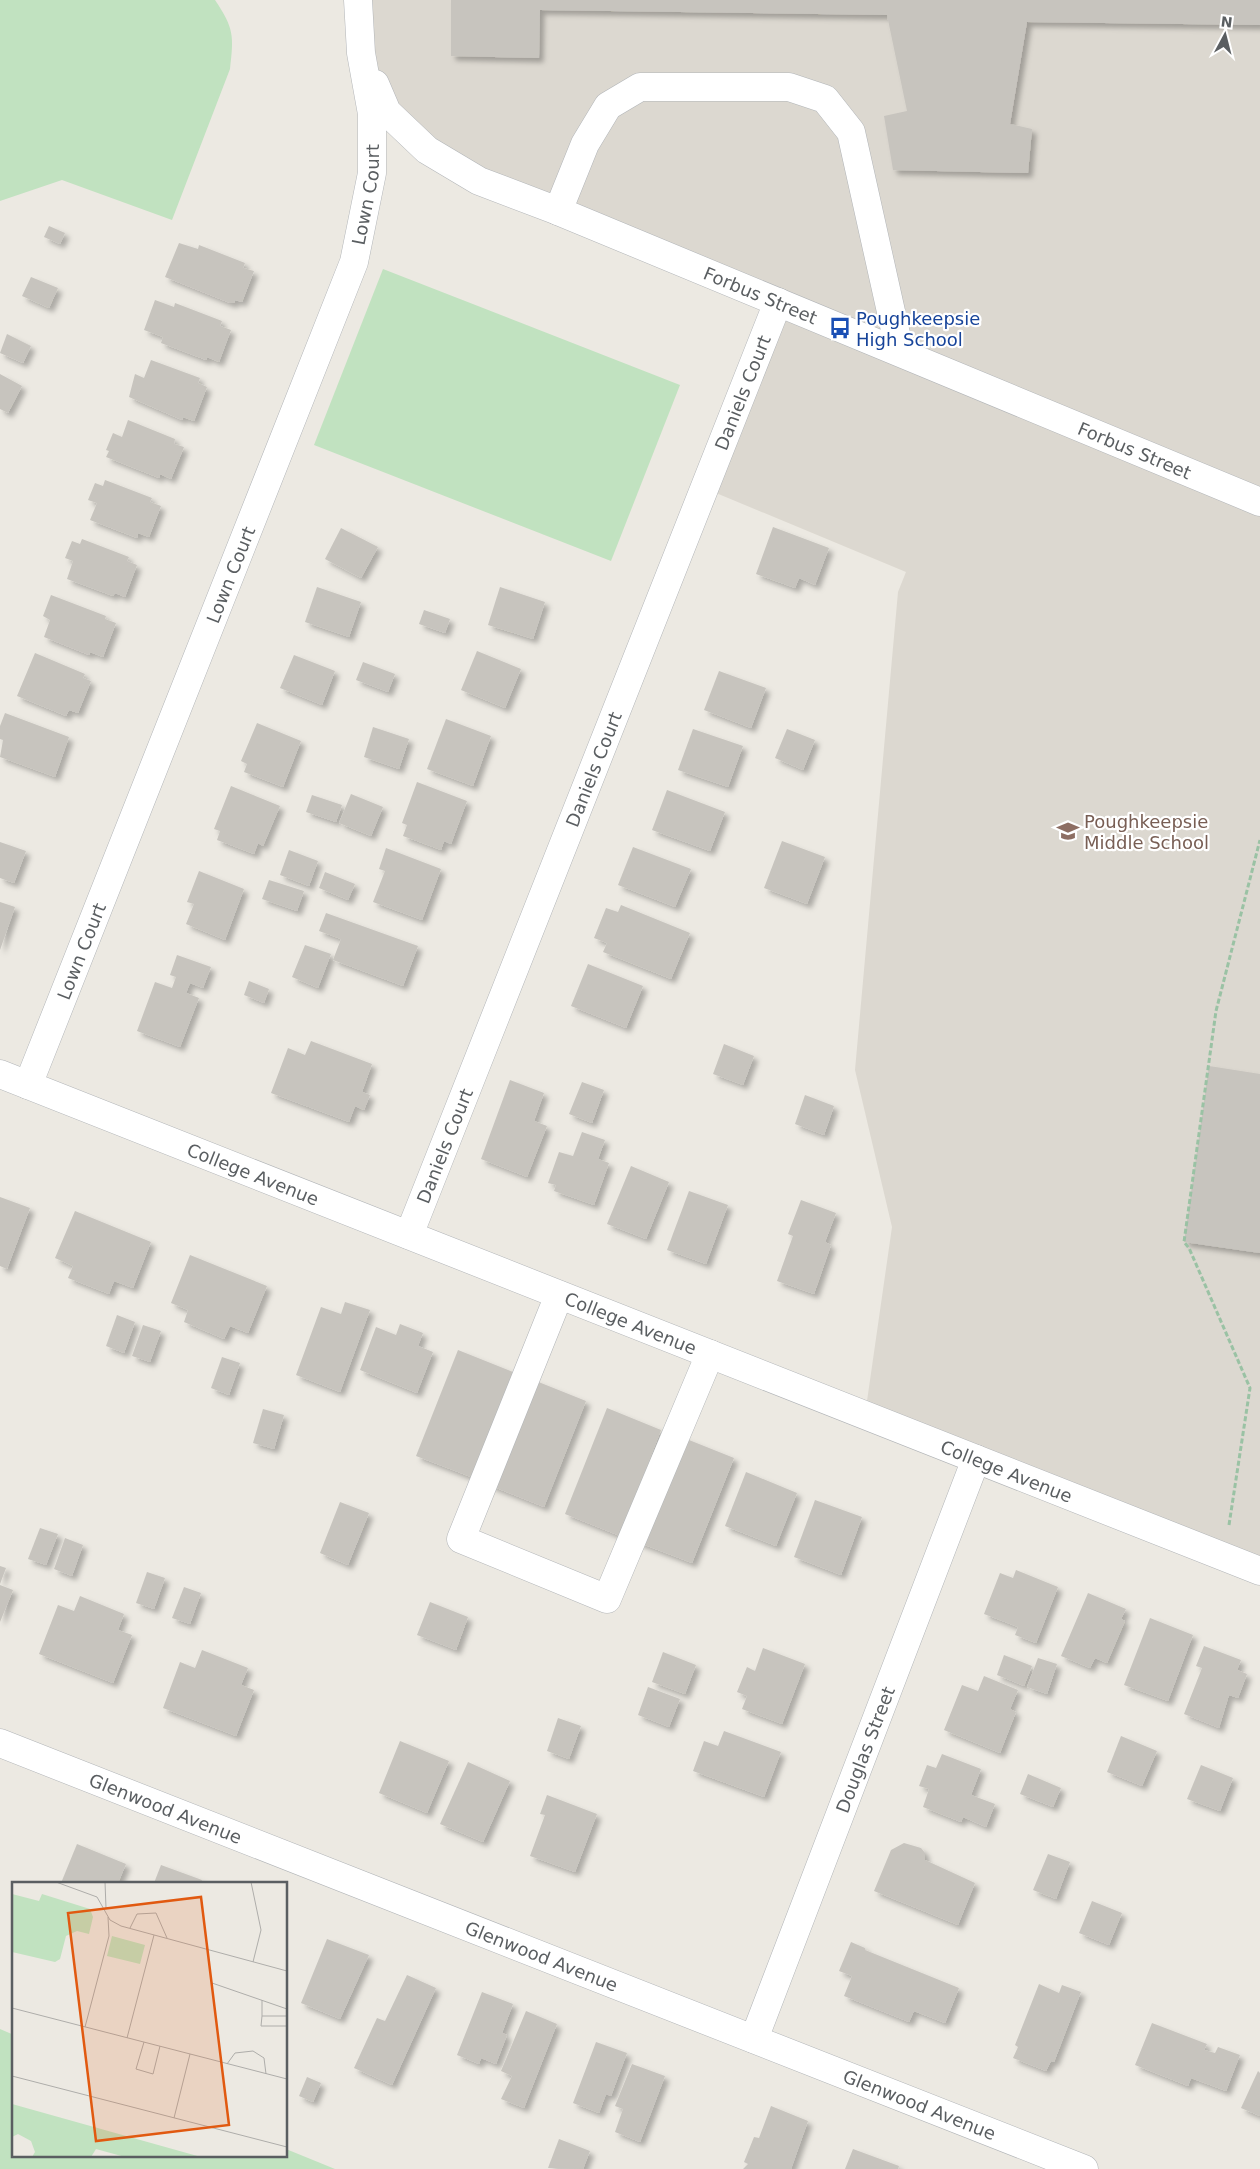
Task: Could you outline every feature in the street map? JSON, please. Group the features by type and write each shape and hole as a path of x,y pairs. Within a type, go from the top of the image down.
{"street":[{"name":"Forbus Street","path":"345,0 361,53 387,112 427,150 479,181 558,211 1260,502"},
{"path":"358,0 361,53"},
{"name":"Lown Court","path":"28,1085 354,262 372,174 372,114 361,53"},
{"path":"558,211 585,144 608,106 640,87 789,87 825,99 851,132 900,352"},
{"name":"Daniels Court","path":"409,1235 778,302"},
{"name":"College Avenue","path":"0,1074 1260,1571"},
{"path":"559,1295 460,1540 607,1599 710,1354"},
{"name":"Douglas Street","path":"754,2039 976,1459"},
{"name":"Glenwood Avenue","path":"0,1743 1084,2169"}],"path":[{"path":"1224,1557 1250,1388 1189,1248 1184,1242 1216,1011 1260,840"}],"shaded area":[{"name":"Poughkeepsie Middle School","path":"358,0 1260,0 1260,1571 865,1415 892,1227 855,1070 898,592 906,572 704,488 777,303 479,181 387,112"}],"green space":[{"path":"0,0 215,0 226,18 231,33 230,69 172,220 62,180 0,201"},
{"path":"383,269 680,385 611,561 314,445"},
{"path":"0,2029 12,2034 12,2156 288,2156 288,2150 335,2169 0,2169"}],"building":[{"path":"451,0 1260,0 1260,25 1027,22 1010,124 1032,129 1028,173 893,170 884,116 907,111 887,15 540,10 539,58 451,56"},
{"path":"49,226 65,233 60,244 44,237"},
{"path":"179,243 198,249 199,245 245,263 243,268 254,271 242,302 235,300 234,303 230,303 165,277"},
{"path":"31,277 58,288 49,308 22,296"},
{"path":"155,300 174,307 175,303 222,321 220,326 231,330 219,362 207,357 206,360 161,343 163,337 144,330"},
{"path":"7,334 31,346 23,363 0,353"},
{"path":"151,360 200,378 198,383 207,387 194,421 183,417 182,420 129,397 135,374 144,378"},
{"path":"0,374 22,386 8,413 0,409"},
{"path":"128,420 175,439 174,444 184,447 171,479 160,474 159,478 106,457 109,451 106,450 113,433 122,437"},
{"path":"105,480 152,498 150,502 161,506 149,537 138,533 137,538 90,520 97,503 88,500 95,483 103,486"},
{"path":"773,527 829,548 815,585 799,578 795,588 756,574"},
{"path":"341,528 378,547 361,578 325,559"},
{"path":"82,539 129,557 127,561 137,565 125,597 115,593 113,596 67,579 73,561 65,558 72,541 80,544"},
{"path":"317,587 361,602 349,637 305,622"},
{"path":"500,587 545,602 533,639 488,625"},
{"path":"51,595 106,616 105,619 116,623 103,657 90,652 89,655 44,637 50,620 43,616"},
{"path":"424,610 450,619 445,633 419,624"},
{"path":"477,651 521,669 505,708 461,690"},
{"path":"35,653 85,674 83,678 91,681 78,713 69,710 66,716 17,696"},
{"path":"294,655 335,671 322,705 280,688"},
{"path":"363,662 395,674 388,692 356,680"},
{"path":"719,671 766,688 751,728 704,710"},
{"path":"5,713 69,737 55,777 0,757 3,740 0,739 0,726"},
{"path":"446,719 491,736 473,786 427,769"},
{"path":"257,723 301,741 283,787 244,772 247,764 241,761"},
{"path":"373,727 409,739 399,769 364,757"},
{"path":"693,729 743,746 728,787 678,770"},
{"path":"787,729 815,740 803,770 775,758"},
{"path":"417,782 467,801 451,844 444,841 441,850 403,836 407,825 402,823"},
{"path":"231,786 280,806 263,846 258,843 254,854 217,840 220,831 214,829"},
{"path":"667,790 725,812 710,851 652,830"},
{"path":"351,794 383,807 371,836 339,823"},
{"path":"312,795 342,805 336,822 306,812"},
{"path":"782,841 825,857 807,904 764,888"},
{"path":"0,842 26,851 14,883 0,878"},
{"path":"633,847 691,869 675,907 618,885"},
{"path":"386,848 441,869 422,920 373,902 385,871 379,869"},
{"path":"289,850 318,861 309,886 280,875"},
{"path":"199,871 244,889 225,940 186,924 194,904 187,902"},
{"path":"325,872 355,884 348,900 319,888"},
{"path":"269,880 304,891 297,911 262,899"},
{"path":"0,902 15,907 0,950"},
{"path":"621,905 690,933 671,979 603,952 607,943 594,938 606,908 618,912"},
{"path":"326,913 418,946 403,986 333,960 341,939 319,931"},
{"path":"305,945 331,954 318,988 292,977"},
{"path":"177,955 211,967 203,988 190,983 186,993 199,998 180,1047 137,1031 155,982 172,988 176,977 170,975"},
{"path":"588,964 643,986 626,1028 571,1006"},
{"path":"249,981 269,989 264,1003 244,995"},
{"path":"311,1041 372,1064 362,1092 370,1095 364,1110 355,1106 349,1122 271,1093 288,1048 305,1055"},
{"path":"724,1044 754,1056 743,1085 713,1074"},
{"path":"1209,1066 1260,1074 1260,1253 1184,1242"},
{"path":"510,1080 544,1093 534,1121 547,1126 527,1177 481,1159"},
{"path":"582,1082 604,1090 592,1123 569,1114"},
{"path":"805,1095 834,1106 824,1135 795,1124"},
{"path":"582,1132 605,1140 598,1159 609,1163 594,1205 554,1191 556,1185 548,1183 559,1152 573,1156"},
{"path":"631,1166 669,1182 646,1239 607,1224"},
{"path":"689,1191 728,1205 706,1264 667,1250"},
{"path":"0,1197 30,1208 7,1269 0,1266"},
{"path":"801,1200 836,1213 825,1242 831,1245 814,1294 777,1281 793,1236 788,1234"},
{"path":"75,1211 151,1242 133,1288 114,1281 109,1294 68,1278 73,1266 55,1258"},
{"path":"190,1255 267,1286 248,1333 230,1326 224,1339 184,1322 188,1310 171,1303"},
{"path":"345,1302 370,1310 340,1392 296,1375 321,1307 341,1314"},
{"path":"117,1315 135,1322 124,1353 106,1346"},
{"path":"400,1324 423,1333 418,1346 433,1352 417,1393 360,1370 376,1327 396,1335"},
{"path":"143,1325 161,1331 150,1362 132,1356"},
{"path":"458,1350 513,1372 471,1477 416,1456"},
{"path":"222,1357 240,1363 229,1395 211,1388"},
{"path":"531,1379 586,1401 544,1507 489,1485"},
{"path":"607,1408 661,1430 620,1536 565,1514"},
{"path":"263,1409 284,1415 274,1449 253,1443"},
{"path":"679,1436 734,1458 692,1563 637,1542"},
{"path":"746,1472 797,1493 776,1546 725,1526"},
{"path":"815,1500 862,1517 841,1575 794,1557"},
{"path":"340,1502 369,1513 348,1565 320,1553"},
{"path":"40,1528 58,1534 46,1565 28,1559"},
{"path":"65,1538 83,1545 72,1576 54,1569"},
{"path":"0,1566 6,1568 0,1584"},
{"path":"1016,1570 1058,1587 1036,1643 1015,1635 1018,1627 984,1614 1000,1573 1013,1578"},
{"path":"147,1572 165,1578 154,1609 136,1603"},
{"path":"0,1585 13,1590 0,1622"},
{"path":"184,1587 201,1593 190,1624 172,1618"},
{"path":"1088,1593 1126,1609 1121,1619 1125,1621 1107,1663 1095,1658 1090,1668 1061,1656"},
{"path":"80,1596 124,1614 118,1630 132,1635 113,1683 39,1654 58,1605 74,1611"},
{"path":"430,1602 468,1617 456,1650 417,1635"},
{"path":"1150,1618 1193,1635 1168,1701 1124,1685"},
{"path":"1204,1646 1241,1660 1237,1670 1247,1674 1238,1698 1229,1695 1219,1728 1184,1714 1202,1668 1196,1666"},
{"path":"763,1648 805,1664 782,1724 742,1709 747,1696 737,1692 747,1667 755,1671"},
{"path":"202,1650 248,1668 241,1685 254,1690 236,1736 163,1708 180,1662 195,1668"},
{"path":"663,1652 696,1665 685,1694 652,1682"},
{"path":"1004,1655 1032,1666 1024,1686 997,1675"},
{"path":"1038,1658 1057,1664 1047,1694 1027,1687"},
{"path":"984,1676 1018,1690 1010,1709 1016,1712 1000,1753 944,1730 962,1685 978,1691"},
{"path":"648,1687 680,1699 669,1727 638,1715"},
{"path":"558,1718 581,1726 569,1759 547,1751"},
{"path":"724,1731 781,1752 764,1797 693,1771 704,1741 718,1746"},
{"path":"1121,1736 1157,1751 1142,1786 1107,1772"},
{"path":"400,1741 449,1761 427,1813 379,1793"},
{"path":"942,1754 981,1769 971,1795 995,1804 986,1827 963,1817 961,1822 923,1807 929,1789 919,1786 927,1765 936,1768"},
{"path":"468,1762 510,1781 483,1842 440,1824"},
{"path":"1201,1765 1233,1778 1220,1811 1187,1799"},
{"path":"1028,1774 1061,1788 1053,1807 1020,1794"},
{"path":"547,1795 597,1814 575,1872 530,1856 545,1815 540,1814"},
{"path":"904,1843 921,1848 925,1853 925,1860 975,1883 958,1925 874,1891 891,1850"},
{"path":"77,1844 126,1864 118,1882 61,1882"},
{"path":"1048,1854 1070,1862 1056,1899 1033,1890"},
{"path":"161,1865 202,1880 201,1882 154,1882"},
{"path":"1092,1901 1122,1913 1109,1945 1079,1933"},
{"path":"327,1939 369,1955 340,2019 301,2003"},
{"path":"851,1942 865,1948 865,1950 959,1988 945,2023 914,2011 909,2022 844,1996 852,1976 839,1971"},
{"path":"407,1975 436,1988 392,2085 354,2068 377,2018 385,2021"},
{"path":"1039,1984 1059,1993 1062,1985 1081,1992 1054,2062 1051,2061 1046,2071 1013,2058 1018,2047 1015,2045"},
{"path":"482,1992 513,2004 502,2033 507,2035 496,2064 481,2058 479,2064 457,2055"},
{"path":"526,2011 557,2024 524,2108 501,2099 512,2076 501,2071"},
{"path":"1152,2023 1207,2044 1204,2050 1215,2053 1218,2047 1240,2055 1226,2091 1191,2078 1188,2086 1135,2065"},
{"path":"596,2042 627,2053 611,2096 606,2094 599,2113 573,2103"},
{"path":"632,2064 665,2076 640,2142 615,2132 623,2109 615,2106"},
{"path":"1258,2071 1260,2073 1260,2116 1241,2108"},
{"path":"307,2077 321,2083 313,2102 299,2096"},
{"path":"771,2106 808,2121 791,2169 743,2169 748,2164 744,2162 754,2137 759,2138"},
{"path":"559,2139 590,2151 583,2169 548,2168"},
{"path":"853,2149 899,2166 898,2169 845,2169"}],"place":[{"name":"Poughkeepsie High School","path":"840,328"},
{"name":"Poughkeepsie Middle School","path":"1068,831"}]}
